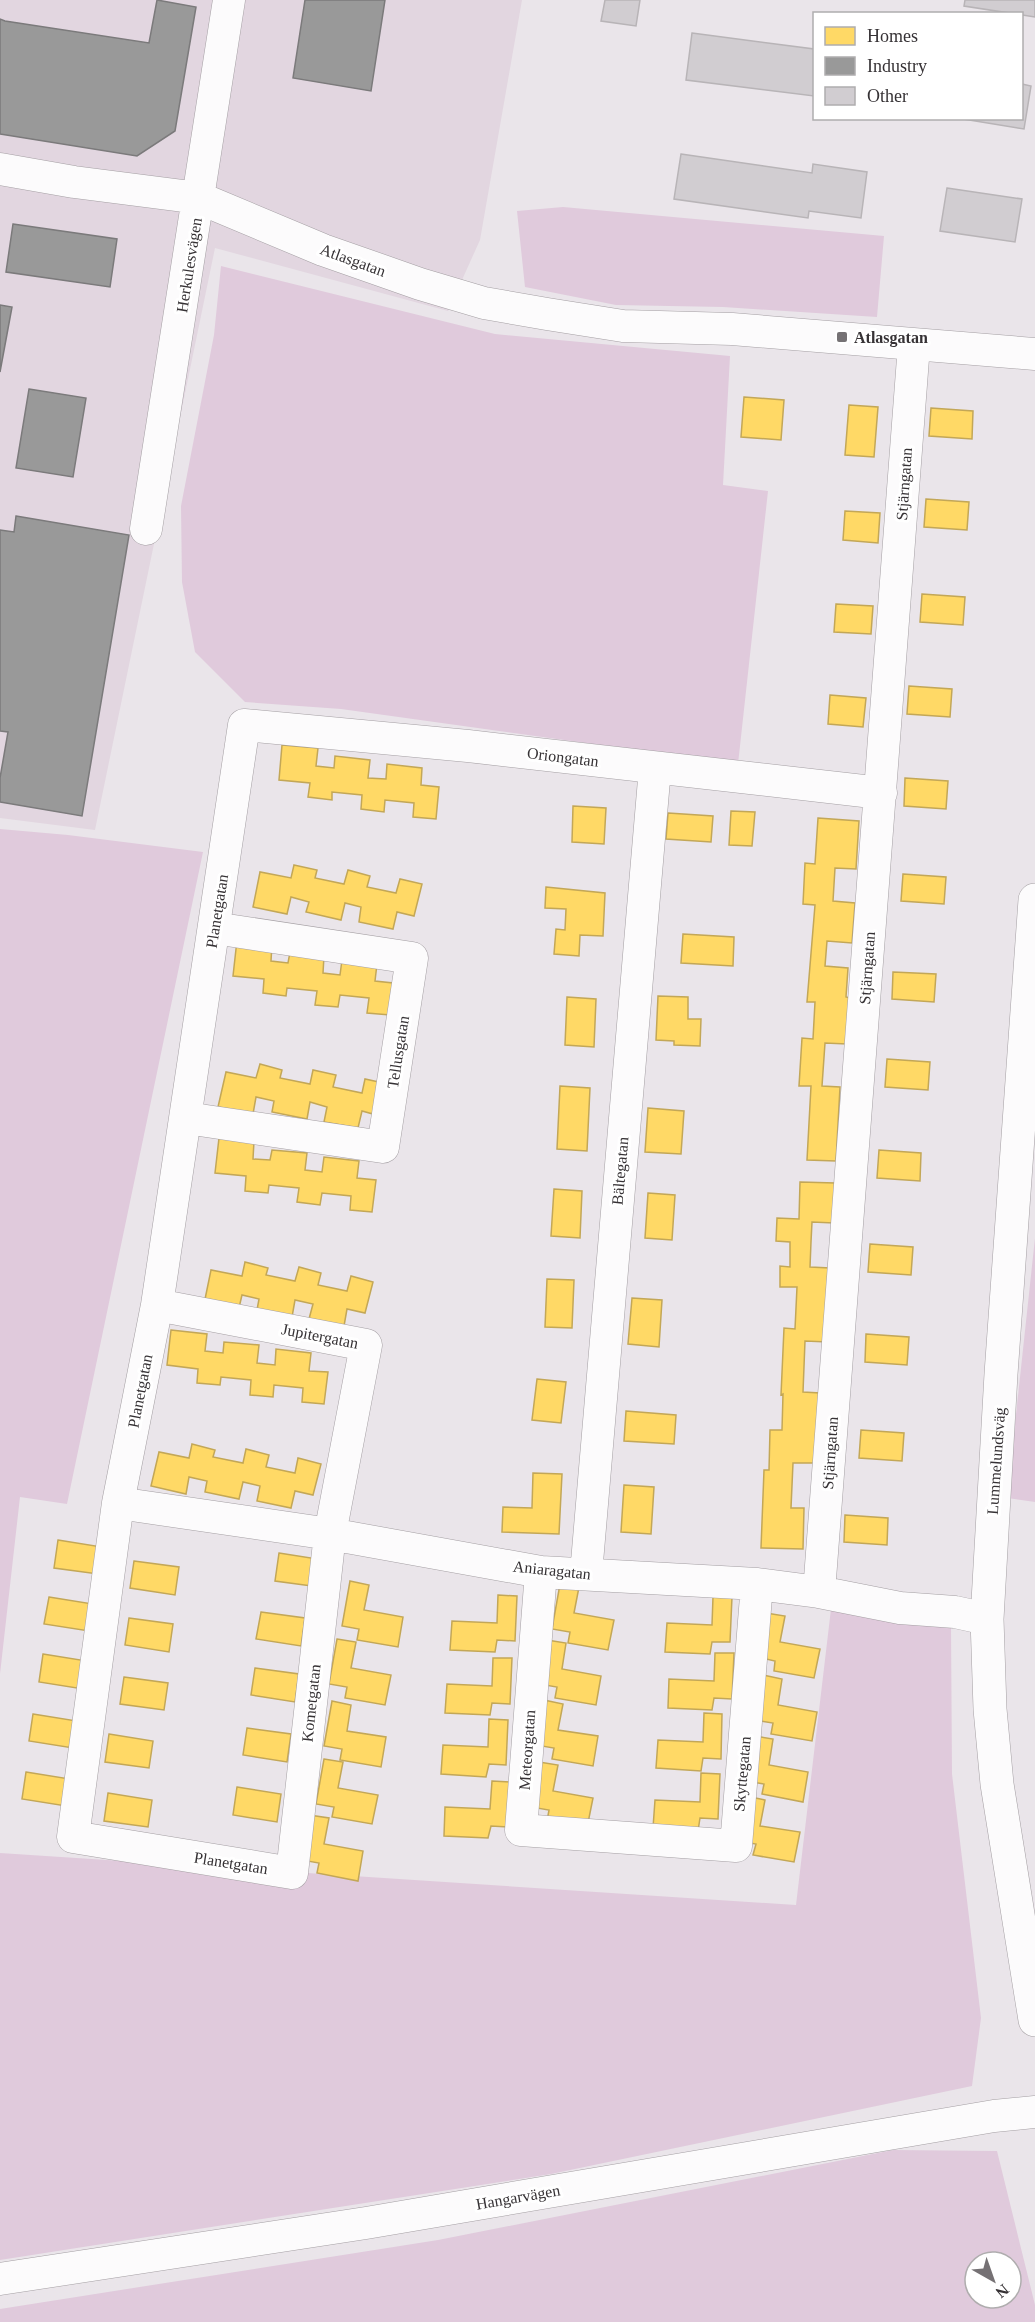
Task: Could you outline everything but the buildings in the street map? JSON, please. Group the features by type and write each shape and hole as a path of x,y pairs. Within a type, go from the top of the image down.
{"main road":[{"name":"Lummelundsväg","path":"1035,900 1002,1363 987,1619 990,1709 997,1784 1035,2020"}],"street":[{"name":"Herkulesvägen","path":"146,529 229,0"},
{"name":"Atlasgatan","path":"0,169 74,182 199,198 323,250 483,303 623,326 732,328 1035,354"},
{"name":"Stjärngatan","path":"819,1592 914,345"},
{"name":"Oriongatan","path":"244,725 468,746 881,793"},
{"name":"Planetgatan","path":"244,725 156,1305 118,1503 73,1837 292,1873"},
{"name":"Bältegatan","path":"586,1574 655,768"},
{"name":"Tellusgatan","path":"186,1118 383,1147 412,958 214,928"},
{"name":"Jupitergatan","path":"156,1305 366,1345 330,1534"},
{"name":"Aniaragatan","path":"118,1503 330,1534 541,1572 757,1584 819,1592 900,1608 955,1612 987,1619"},
{"name":"Kometgatan","path":"292,1873 330,1534"},
{"name":"Meteorgatan","path":"541,1572 521,1830 618,1838"},
{"name":"Skyttegatan","path":"618,1838 736,1846 757,1584"},
{"name":"Hangarvägen","path":"0,2279 354,2224 994,2116 1035,2112"}],"shaded area":[{"path":"0,0 522,0 480,240 448,311 215,248 95,830 0,818"},
{"path":"563,207 884,236 877,317 723,307 616,305 525,287 517,211"},
{"path":"221,266 495,334 730,356 723,485 768,491 738,764 341,709 245,702 195,652 182,582 181,506 214,335"},
{"path":"0,829 203,852 67,1504 20,1497 0,1674"},
{"path":"1035,1238 1035,1502 1007,1498"},
{"path":"831,1609 951,1626 952,1774 981,2018 972,2086 551,2174 0,2260 0,1853 796,1905"},
{"path":"893,2150 997,2151 1021,2250 963,2250 963,2310 1023,2310 1023,2256 1035,2305 1035,2322 0,2322 0,2309 438,2240"}],"place":[{"name":"Atlasgatan","path":"842,337"}]}
